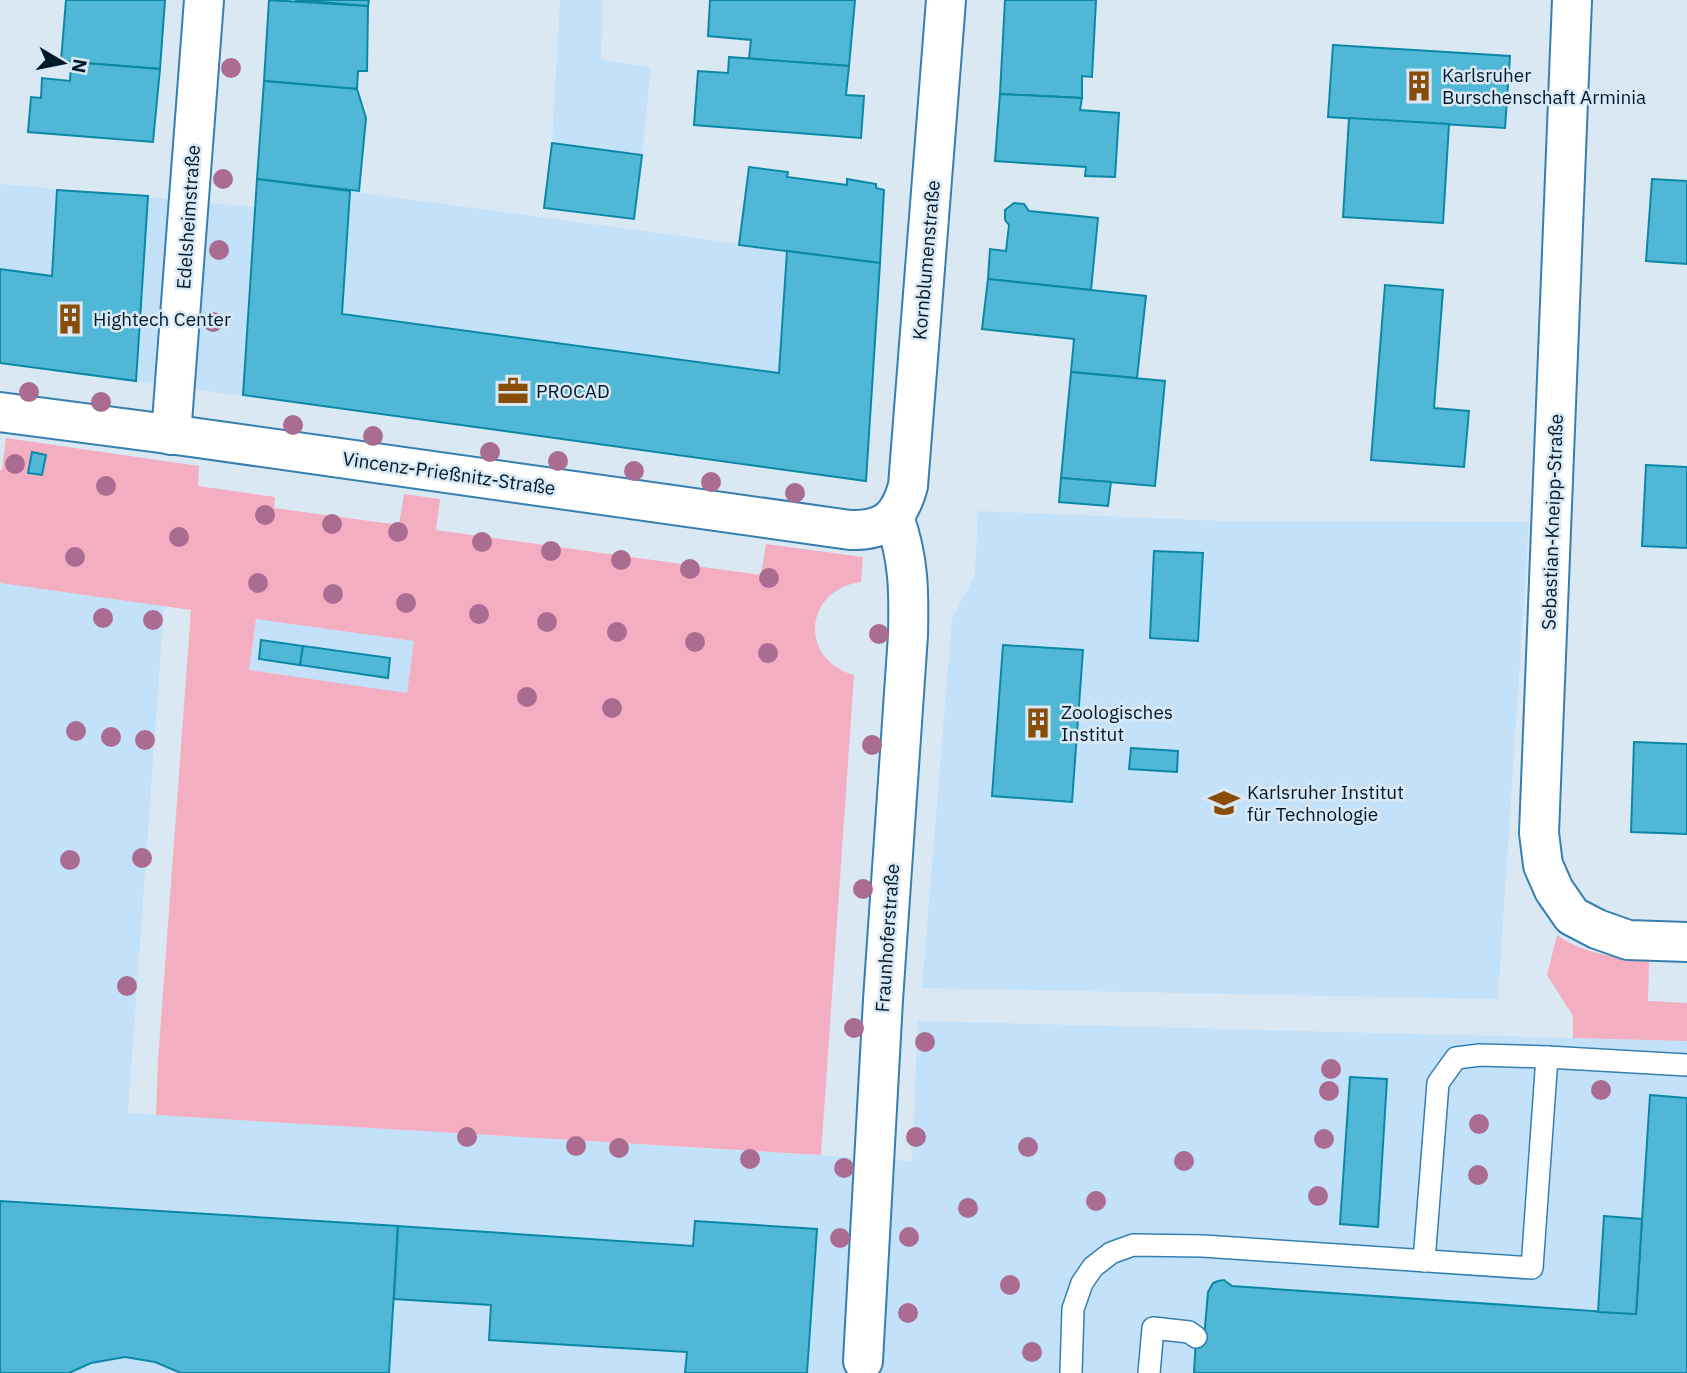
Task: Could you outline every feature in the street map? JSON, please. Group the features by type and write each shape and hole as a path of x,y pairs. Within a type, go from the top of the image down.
{"street":[{"name":"Edelsheimstraße","path":"171,435 204,0"},
{"name":"Kornblumenstraße","path":"894,517 904,503 908,486 946,0"},
{"name":"Sebastian-Kneipp-Straße","path":"1572,0 1539,833 1542,865 1554,890 1572,916 1597,929 1629,940 1687,942"},
{"name":"Vincenz-Prießnitz-Straße","path":"0,412 850,530 873,528 894,517"},
{"name":"Fraunhoferstraße","path":"862,1369 883,1000 908,635 909,587 904,545 894,517"}],"lane":[{"path":"1424,1261 1438,1083 1456,1058 1480,1055 1687,1065"},
{"path":"1070,1373 1073,1309 1082,1283 1093,1268 1111,1253 1133,1245 1169,1244 1532,1268 1547,1058"},
{"path":"1149,1373 1153,1328 1189,1332 1196,1337"}],"shaded area":[{"path":"560,0 603,0 601,60 651,67 642,155 552,143"},
{"path":"257,179 880,263 866,481 0,363 0,184 255,207"},
{"path":"6,438 199,466 198,486 275,497 274,508 399,525 404,494 440,499 436,530 761,575 766,544 863,557 861,582 842,588 828,598 819,611 815,626 823,655 836,667 854,675 821,1155 156,1115 191,610 0,583 2,470","holes":["256,619 414,641 407,693 249,670"]},
{"name":"Karlsruher Institut für Technologie","path":"978,511 1224,521 1529,522 1498,999 922,988 952,619 975,575"},
{"path":"0,583 164,606 128,1113 912,1161 918,1021 1687,1041 1687,1373 0,1373"},
{"path":"256,619 414,641 407,694 249,670"},
{"path":"1557,935 1590,951 1649,961 1648,1001 1687,1003 1687,1041 1573,1038 1573,1016 1547,975"}],"building":[{"path":"66,0 165,0 160,69 61,61"},
{"path":"269,0 368,6 367,71 358,71 357,89 264,81"},
{"path":"295,0 369,0 368,6"},
{"path":"710,0 855,0 849,66 749,59 751,40 708,36"},
{"path":"1005,0 1096,0 1092,77 1082,76 1082,98 1000,94"},
{"name":"Karlsruher Burschenschaft Arminia","path":"1333,45 1510,56 1505,128 1328,117"},
{"path":"729,57 849,66 846,95 864,96 861,138 694,125 698,71 728,73"},
{"path":"71,62 160,69 153,142 28,132 31,97 41,98 42,78 70,81"},
{"path":"264,81 357,89 366,118 359,191 257,179"},
{"path":"1000,94 1082,98 1080,110 1119,113 1115,177 1085,176 1086,167 995,161"},
{"path":"1349,118 1449,124 1443,223 1343,217"},
{"path":"552,143 642,155 634,219 544,208"},
{"path":"749,167 788,172 787,177 847,185 847,179 876,184 876,188 884,190 880,263 739,245"},
{"path":"257,179 350,191 342,314 779,373 787,251 880,263 866,481 243,395"},
{"path":"1652,179 1687,181 1687,264 1646,261"},
{"name":"Hightech Center","path":"57,190 148,196 136,381 0,363 0,269 52,276"},
{"path":"1014,203 1024,204 1029,211 1098,218 1091,290 988,279 990,249 1006,251 1009,225 1005,220 1005,210"},
{"path":"988,279 1146,296 1137,378 1071,372 1074,339 982,329"},
{"path":"1385,285 1443,290 1434,408 1469,411 1464,467 1371,460"},
{"path":"1071,372 1165,381 1155,486 1061,478"},
{"path":"32,452 46,455 42,475 28,473"},
{"path":"1646,465 1687,467 1687,548 1642,546"},
{"path":"1061,478 1111,482 1108,506 1059,502"},
{"path":"1154,551 1203,553 1198,641 1150,638"},
{"path":"261,640 303,646 300,665 259,659"},
{"name":"Zoologisches Institut","path":"1003,645 1083,650 1072,802 992,796"},
{"path":"303,646 390,658 388,678 300,665"},
{"path":"1634,742 1687,744 1687,834 1631,832"},
{"path":"1131,748 1178,751 1177,772 1129,769"},
{"path":"1350,1077 1387,1079 1378,1227 1340,1224"},
{"path":"1650,1095 1687,1098 1687,1373 1194,1373 1196,1337 1204,1338 1208,1292 1213,1283 1224,1280 1232,1286 1636,1314"},
{"path":"0,1201 398,1226 389,1373 181,1373 155,1362 125,1357 91,1363 69,1373 0,1373"},
{"path":"1604,1216 1642,1219 1636,1314 1598,1312"},
{"path":"695,1221 817,1229 807,1373 685,1373 687,1352 489,1340 491,1305 394,1299 398,1226 693,1246"}],"place":[{"name":"Karlsruher Burschenschaft Arminia","path":"1419,86"},
{"name":"Hightech Center","path":"70,319"},
{"name":"PROCAD","path":"513,391"},
{"name":"Zoologisches Institut","path":"1038,723"},
{"name":"Karlsruher Institut für Technologie","path":"1224,803"}]}
